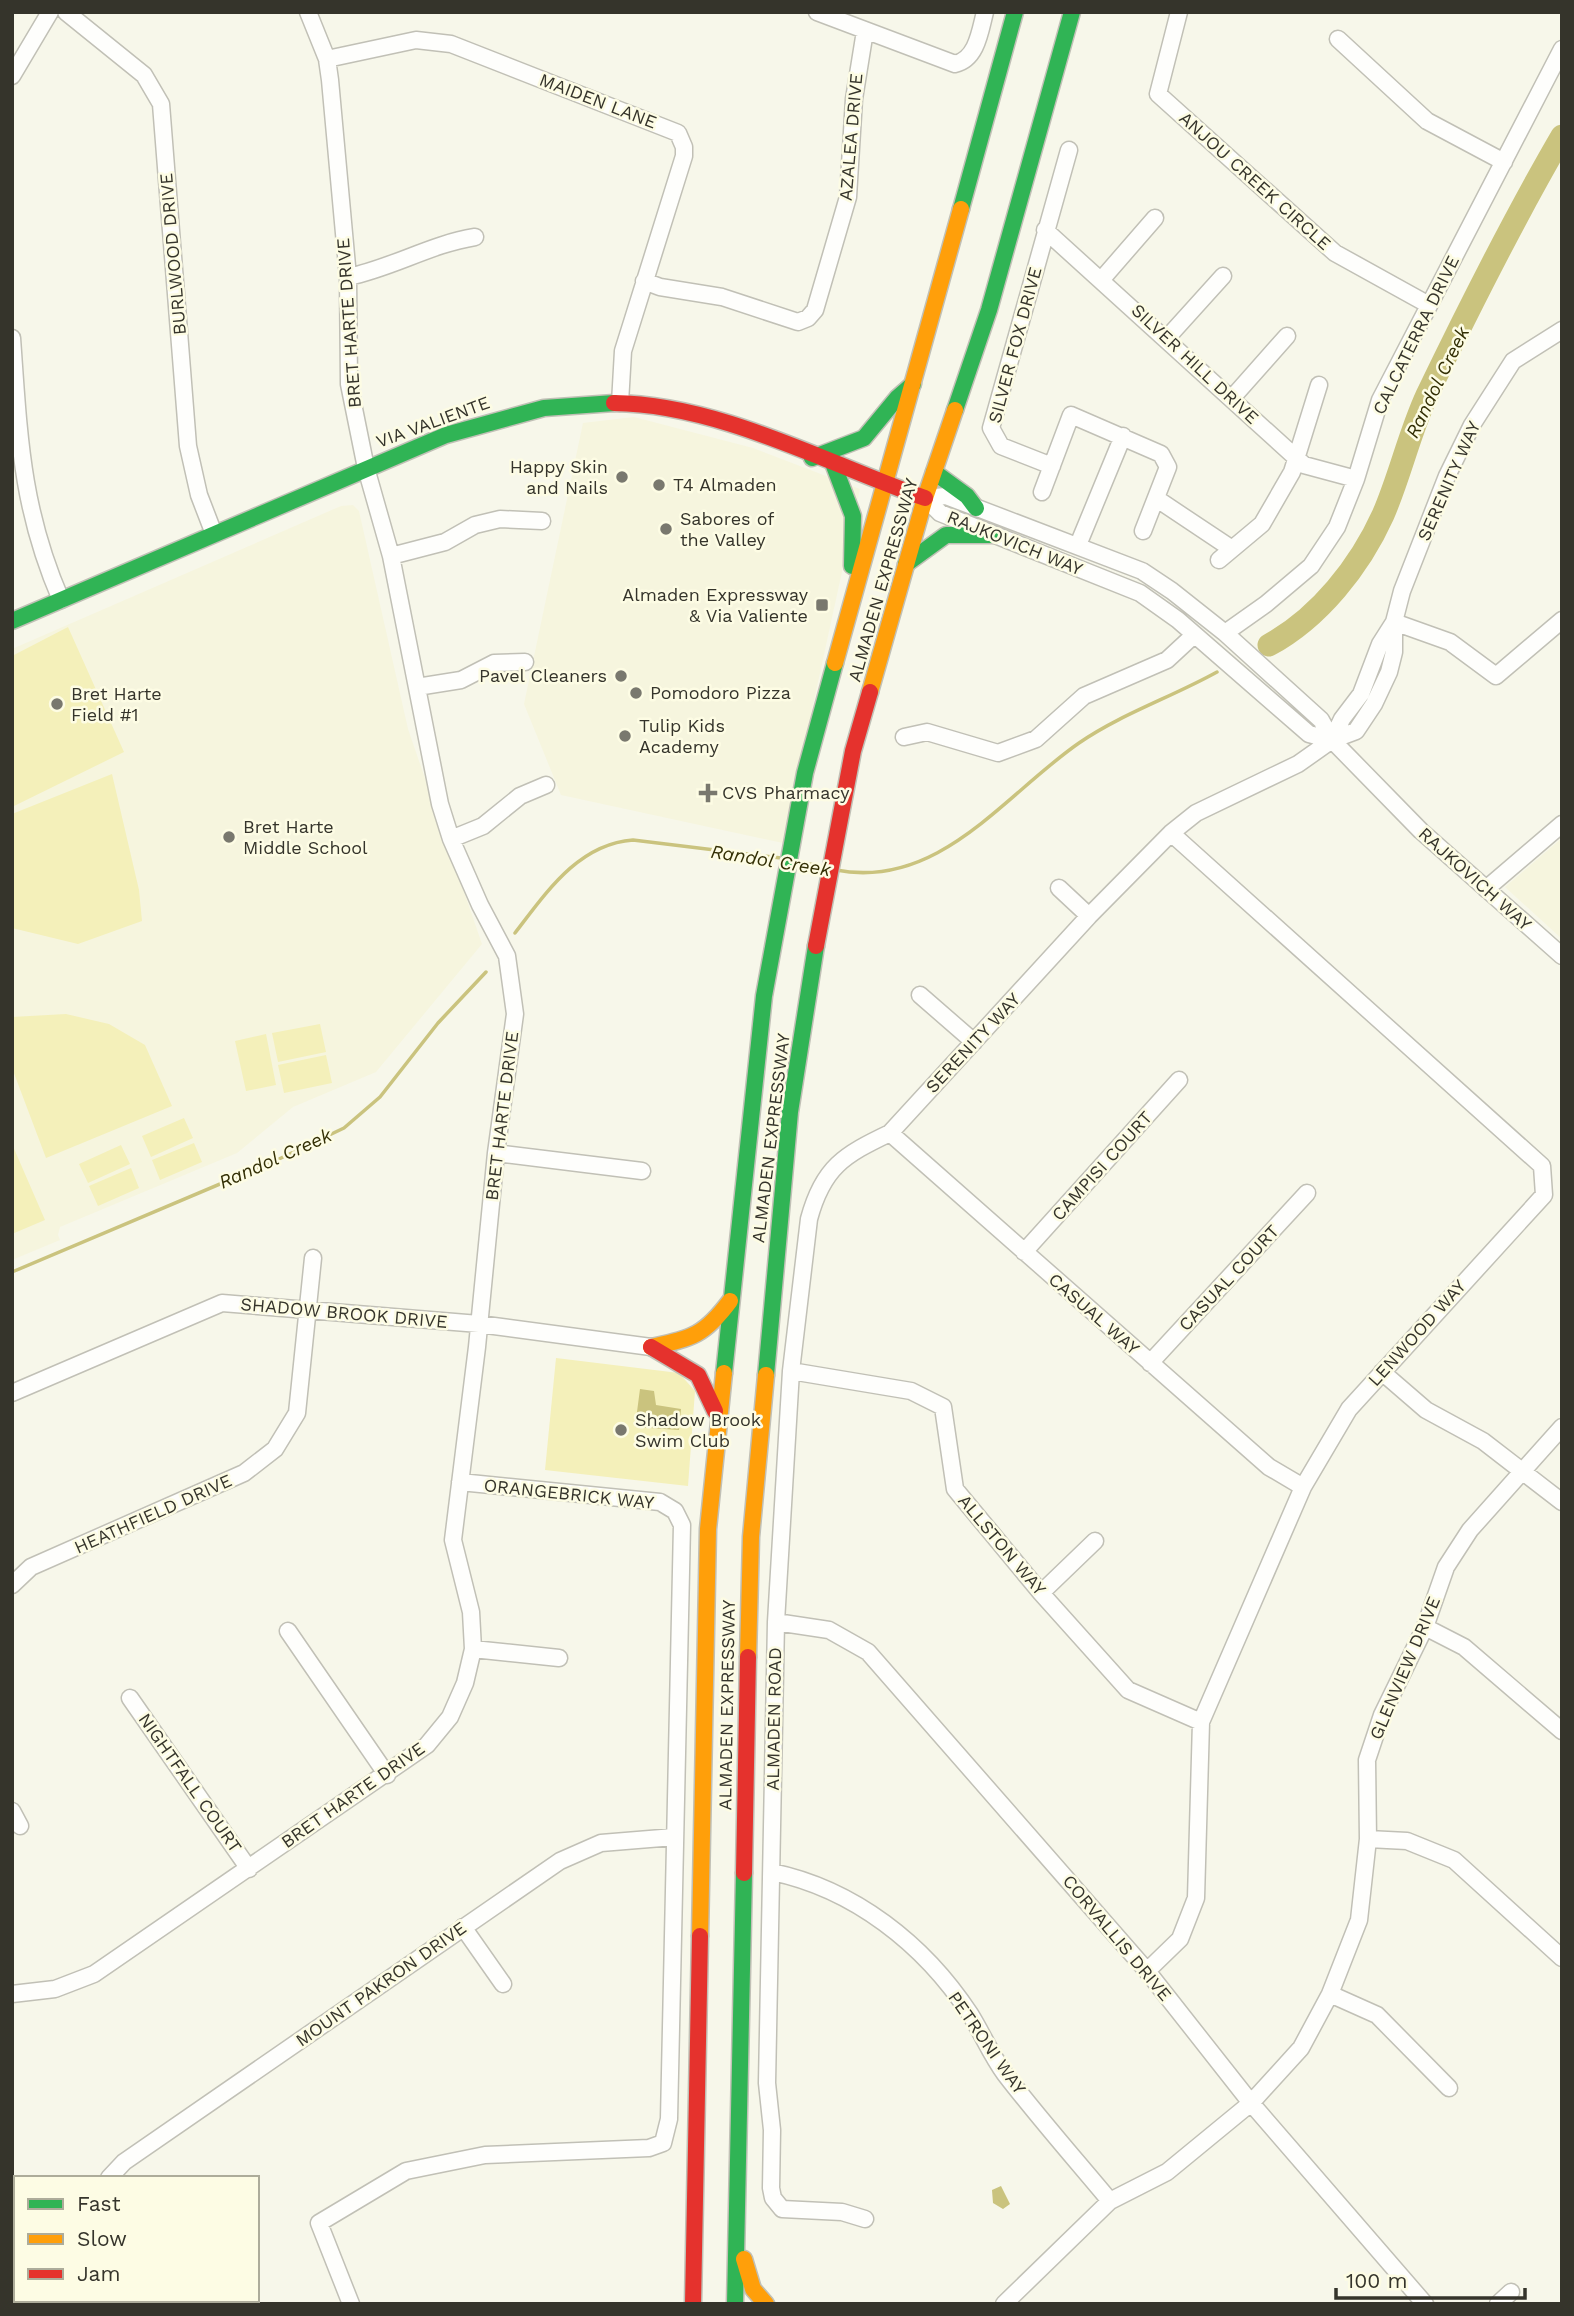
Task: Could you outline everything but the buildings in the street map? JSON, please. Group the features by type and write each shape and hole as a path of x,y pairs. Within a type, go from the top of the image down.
{"main road":[{"name":"ALMADEN EXPRESSWAY","path":"693,2304 708,1529 764,996 805,773 1015,12"},
{"name":"ALMADEN EXPRESSWAY","path":"735,2304 751,1537 790,1112 826,881 853,751 925,498 989,310 1072,12"},
{"path":"812,458 866,436 877,427 897,394 914,384"},
{"name":"VIA VALIENTE","path":"12,621 366,468 482,421 553,406 620,403 690,415 925,498"},
{"path":"834,466 853,516 851,561 855,592"},
{"path":"934,472 967,496 976,508"},
{"path":"906,564 946,535 993,535"},
{"path":"651,1346 698,1338 710,1328 730,1301"},
{"path":"651,1346 695,1370 704,1380 718,1421"},
{"path":"737,2240 753,2289 766,2304"}],"street":[{"path":"12,76 50,12"},
{"name":"BURLWOOD DRIVE","path":"66,12 144,75 161,104 188,446 199,495 214,534"},
{"name":"BRET HARTE DRIVE","path":"12,1993 55,1989 94,1974 427,1745 450,1717 465,1683 473,1649 471,1612 453,1540 514,1014 507,956 451,839 440,804 391,556 366,468 349,384 348,277 327,59 308,12"},
{"path":"817,12 947,63 968,59 985,12"},
{"name":"ANJOU CREEK CIRCLE","path":"1179,12 1158,94 1335,253 1429,305"},
{"name":"AZALEA DRIVE","path":"644,281 660,287 722,297 799,322 808,318 815,310 848,197 854,99 865,31"},
{"path":"1338,39 1427,121 1504,162"},
{"name":"MAIDEN LANE","path":"327,59 416,40 451,44 671,128 682,140 684,156 623,351 620,403"},
{"name":"CALCATERRA DRIVE","path":"1225,633 1266,604 1311,566 1337,527 1356,480 1380,400 1562,49"},
{"name":"SILVER FOX DRIVE","path":"1052,466 1001,446 991,428 1069,150"},
{"path":"1102,279 1155,218"},
{"name":"SILVER HILL DRIVE","path":"1045,230 1304,465 1356,480"},
{"path":"348,277 372,272 455,240 475,237"},
{"path":"1167,338 1223,276"},
{"name":"SERENITY WAY","path":"846,1154 890,1133 1089,916 1171,833 1196,813 1298,764 1332,740 1356,731 1374,704 1392,662 1394,622 1402,591 1447,476 1472,425 1513,361 1561,331"},
{"path":"1232,398 1287,336"},
{"path":"12,338 23,479 32,518 61,600"},
{"path":"1219,560 1262,524 1292,472 1319,385"},
{"path":"1042,492 1071,415 1161,454 1168,467 1143,531"},
{"path":"1078,545 1124,436"},
{"name":"RAJKOVICH WAY","path":"925,498 946,496 1142,572 1225,633 1321,720 1332,740 1421,831 1562,957"},
{"name":"RAJKOVICH WAY","path":"925,498 940,513 1140,593 1194,635 1309,734 1332,740"},
{"path":"1157,499 1233,548"},
{"path":"391,556 445,542 475,525 500,519 542,522"},
{"path":"1127,587 1141,588 1157,594 1206,632 1225,633 1230,666"},
{"path":"1394,622 1450,642 1496,676 1562,620"},
{"path":"904,737 927,732 998,753 1036,739 1084,696 1167,660 1194,635"},
{"path":"418,687 461,680 494,663 525,662"},
{"path":"451,839 483,826 520,796 547,786"},
{"path":"1486,889 1562,824"},
{"name":"LENWOOD WAY","path":"1147,1972 1180,1939 1196,1898 1201,1722 1303,1487 1349,1409 1544,1195 1542,1166 1171,833"},
{"path":"1059,888 1089,916"},
{"path":"920,995 974,1042"},
{"name":"CAMPISI COURT","path":"1024,1252 1179,1080"},
{"name":"CASUAL WAY","path":"890,1133 1269,1467 1303,1487"},
{"path":"496,1153 642,1171"},
{"name":"ALMADEN ROAD","path":"846,1154 821,1185 809,1219 791,1371 776,1622 767,2083 772,2130 773,2198 782,2209 842,2212 865,2218"},
{"name":"CASUAL COURT","path":"1150,1363 1307,1193"},
{"name":"HEATHFIELD DRIVE","path":"12,1585 31,1567 244,1473 275,1449 297,1413 313,1258"},
{"name":"SHADOW BROOK DRIVE","path":"12,1393 222,1303 480,1324 651,1346"},
{"name":"ALLSTON WAY","path":"791,1371 911,1391 943,1407 955,1489 1041,1594 1128,1690 1201,1722"},
{"path":"1382,1372 1426,1410 1483,1441 1562,1502"},
{"name":"GLENVIEW DRIVE","path":"1004,2304 1110,2201 1167,2172 1251,2103 1301,2048 1330,1994 1359,1920 1368,1839 1367,1760 1382,1715 1425,1627 1446,1567 1470,1530 1562,1427"},
{"name":"ORANGEBRICK WAY","path":"460,1482 660,1502 675,1511 683,1535 674,1837"},
{"path":"1041,1594 1095,1541"},
{"name":"CORVALLIS DRIVE","path":"776,1622 829,1630 868,1652 1147,1972 1251,2103 1424,2304"},
{"path":"1425,1627 1464,1647 1562,1731"},
{"path":"288,1631 387,1774"},
{"path":"473,1649 559,1658"},
{"name":"NIGHTFALL COURT","path":"130,1698 249,1869"},
{"path":"12,1811 20,1826"},
{"path":"351,2304 319,2222 406,2171 485,2155 649,2148 663,2143 669,2119 674,1837"},
{"name":"MOUNT PAKRON DRIVE","path":"111,2176 124,2162 463,1927 576,1853 625,1839 674,1837"},
{"path":"1368,1839 1407,1841 1454,1860 1562,1958"},
{"name":"PETRONI WAY","path":"772,1872 816,1883 877,1915 916,1950 969,2012 1003,2072 1110,2201"},
{"path":"463,1927 503,1984"},
{"path":"1330,1994 1377,2015 1449,2088"},
{"path":"1498,2304 1511,2292"}],"shaded area":[{"path":"634,417 753,448 860,489 783,843 561,795 524,704 583,423"},
{"name":"Bret Harte Middle School","path":"353,505 359,511 408,729 482,944 376,1072 293,1107 237,1153 60,1227 60,1240 12,1260 12,649 341,506"},
{"name":"Bret Harte Field #1","path":"68,627 124,752 12,807 12,656"},
{"path":"112,774 139,890 142,921 78,944 12,928 12,814"},
{"path":"1562,838 1562,939 1505,887"},
{"path":"66,1014 109,1024 145,1045 172,1106 46,1158 12,1068 12,1017"},
{"path":"320,1024 326,1052 278,1062 272,1033"},
{"path":"266,1034 276,1085 246,1091 235,1041"},
{"path":"326,1055 332,1083 284,1093 278,1065"},
{"path":"184,1118 193,1138 151,1157 142,1136"},
{"path":"194,1143 202,1162 160,1180 152,1160"},
{"path":"12,1144 45,1220 12,1234"},
{"path":"121,1145 130,1164 88,1183 79,1164"},
{"path":"131,1168 139,1188 98,1206 89,1186"},
{"name":"Shadow Brook Swim Club","path":"556,1358 679,1373 695,1391 688,1486 545,1470"},
{"path":"640,1389 654,1391 656,1405 681,1409 679,1430 635,1427"},
{"path":"1001,2186 1010,2204 1003,2209 993,2203 992,2190"}],"waterway":[{"name":"Randol Creek","path":"1269,645 1287,634 1321,605 1350,571 1374,534 1427,395 1492,264 1562,136"},
{"name":"Randol Creek","path":"836,870 873,872 907,866 939,852 997,811 1079,743 1112,723 1217,672"},
{"name":"Randol Creek","path":"515,933 565,873 596,851 613,844 633,840 781,858"},
{"name":"Randol Creek","path":"799,862 819,866"},
{"name":"Randol Creek","path":"12,1272 279,1159 344,1128 380,1097 438,1023 486,972"}],"traffic: fast":[{"path":"961,209 1015,12"},
{"path":"955,410 989,310 1072,12"},
{"path":"812,458 864,438 897,398 913,384"},
{"path":"12,621 446,435 544,408 614,403"},
{"path":"834,466 853,516 852,566"},
{"path":"934,472 967,496 976,508"},
{"path":"906,564 946,535 993,535"},
{"path":"724,1373 764,996 805,773 835,663"},
{"path":"766,1375 790,1112 816,946"},
{"path":"735,2304 744,1873"}],"traffic: slow":[{"path":"835,663 961,209"},
{"path":"870,692 925,498 955,410"},
{"path":"651,1347 696,1334 712,1322 730,1301"},
{"path":"700,1936 708,1529 724,1373"},
{"path":"748,1657 751,1537 766,1375"},
{"path":"744,2259 753,2289 766,2304"}],"traffic: jam":[{"path":"614,403 693,413 733,425 925,498"},
{"path":"816,946 853,751 870,692"},
{"path":"651,1347 698,1375 715,1411"},
{"path":"744,1873 748,1657"},
{"path":"693,2304 700,1936"}],"place":[{"name":"Happy Skin and Nails","path":"622,477"},
{"name":"T4 Almaden","path":"659,485"},
{"name":"Sabores of the Valley","path":"666,529"},
{"name":"Almaden Expressway & Via Valiente","path":"822,605"},
{"name":"Pavel Cleaners","path":"621,676"},
{"name":"Pomodoro Pizza","path":"636,693"},
{"name":"Bret Harte Field #1","path":"57,704"},
{"name":"Tulip Kids Academy","path":"625,736"},
{"name":"CVS Pharmacy","path":"708,793"},
{"name":"Bret Harte Middle School","path":"229,837"},
{"name":"Shadow Brook Swim Club","path":"621,1430"}]}
